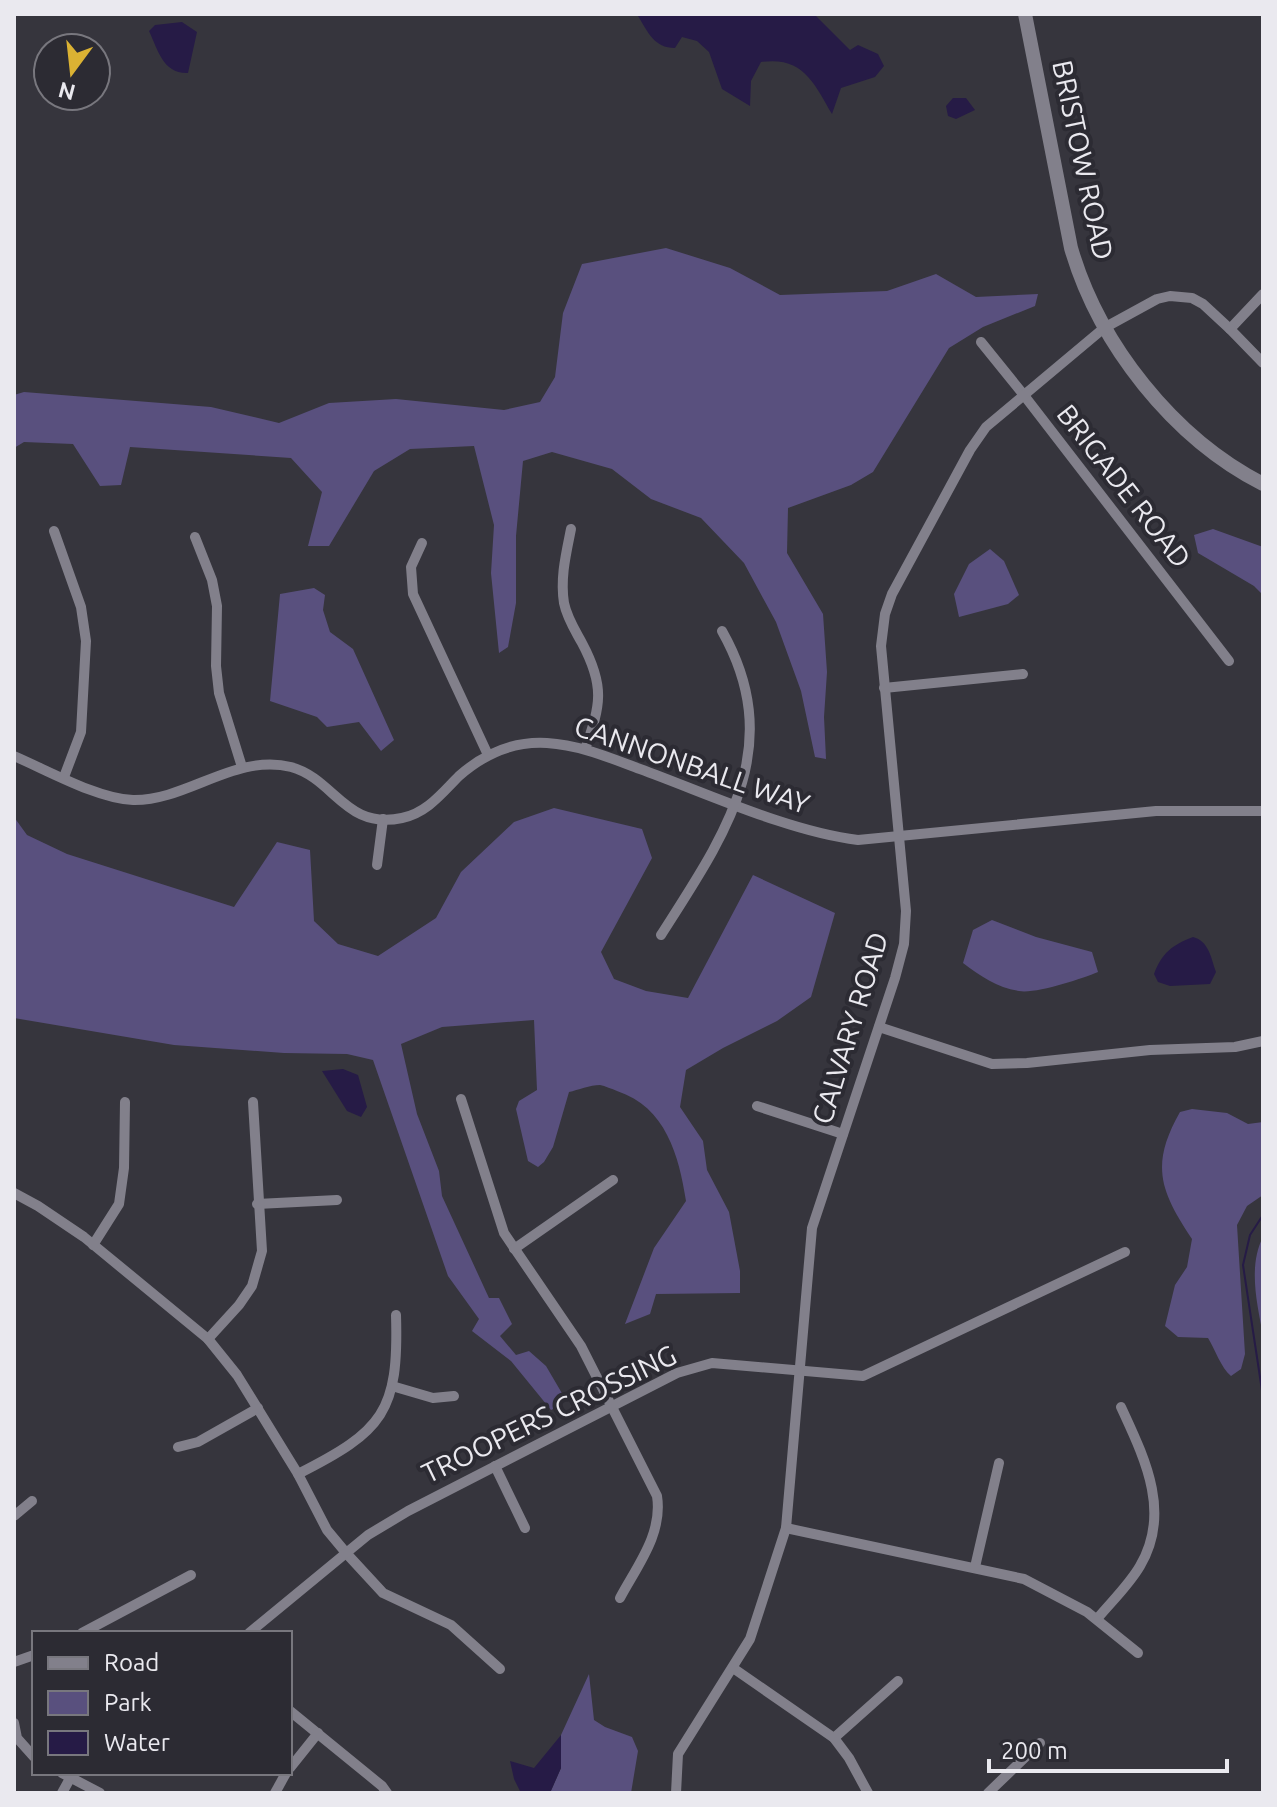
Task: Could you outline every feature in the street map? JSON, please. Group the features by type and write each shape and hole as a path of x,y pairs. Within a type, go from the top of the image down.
{"main road":[{"name":"BRISTOW ROAD","path":"1025,14 1071,248 1104,328 1166,409 1222,458 1263,484"}],"street":[{"path":"1230,329 1263,294"},
{"name":"CALVARY ROAD","path":"676,1793 678,1754 750,1639 786,1528 812,1228 895,978 906,929 884,688 882,632 892,594 977,438 1023,394 1104,328 1157,299 1181,296 1203,304 1263,363"},
{"name":"BRIGADE ROAD","path":"981,342 1229,661"},
{"path":"571,529 563,574 564,602 592,662 599,687 597,715 585,749"},
{"path":"54,531 81,607 86,641 81,732 64,777"},
{"path":"195,537 212,580 217,606 219,693 242,767"},
{"path":"422,543 411,567 413,594 488,755"},
{"path":"661,935 719,844 746,773 750,733 743,678 722,631"},
{"path":"884,688 1023,674"},
{"name":"CANNONBALL WAY","path":"383,819 393,820 418,813 488,755 509,746 539,743 585,749 832,837 858,840 1156,811 1263,811"},
{"path":"14,756 99,793 135,800 157,797 242,767 291,767 316,779 351,811 383,819 377,865"},
{"path":"879,1027 992,1064 1150,1050 1225,1048 1263,1041"},
{"path":"461,1099 498,1217 514,1249 581,1346 657,1496 657,1527 620,1598"},
{"path":"93,1245 112,1217 121,1195 125,1102"},
{"path":"208,1339 252,1286 262,1251 253,1102"},
{"path":"757,1106 843,1134"},
{"path":"514,1249 613,1180"},
{"path":"14,1193 93,1245 208,1339 237,1375 298,1474 327,1530 347,1554 383,1593 451,1625 500,1669"},
{"path":"257,1204 337,1200"},
{"name":"TROOPERS CROSSING","path":"251,1631 368,1535 408,1511 677,1373 712,1363 863,1376 1125,1252"},
{"path":"298,1474 345,1450 361,1438 379,1415 392,1386 397,1358 396,1315"},
{"path":"392,1386 433,1398 454,1396"},
{"path":"1097,1619 1139,1567 1148,1549 1155,1509 1146,1461 1121,1407"},
{"path":"178,1447 198,1442 258,1408"},
{"path":"975,1567 999,1463"},
{"path":"495,1466 525,1528"},
{"path":"14,1516 32,1501"},
{"path":"786,1528 1024,1579 1097,1619 1138,1653"},
{"path":"86,1631 191,1575"},
{"path":"733,1668 834,1738 868,1793"},
{"path":"834,1738 898,1681"},
{"path":"292,1713 387,1793"},
{"path":"14,1723 17,1738 32,1755"},
{"path":"292,1766 318,1733"},
{"path":"988,1793 1040,1743"},
{"path":"71,1775 100,1793"},
{"path":"275,1793 285,1775"}],"green space":[{"path":"666,248 730,268 780,295 887,291 936,274 976,297 1038,294 1035,306 983,327 949,348 873,472 851,485 788,508 787,553 823,614 827,672 824,717 826,759 815,757 801,691 776,622 744,563 701,518 651,499 612,469 552,452 523,461 516,536 516,603 508,647 499,653 491,573 494,525 474,446 410,449 374,471 329,546 308,546 322,492 291,458 130,447 121,485 100,486 73,444 24,442 14,448 14,395 24,392 211,407 279,423 329,403 396,399 504,410 540,402 555,377 563,313 582,264"},
{"path":"1213,529 1263,547 1263,595 1254,586 1198,553 1194,535"},
{"path":"990,549 1004,561 1019,595 1008,604 959,617 954,594 969,564"},
{"path":"314,588 325,595 323,610 330,632 353,649 394,740 381,751 359,722 327,727 317,717 270,701 280,594"},
{"path":"554,808 642,829 652,858 601,952 614,979 646,991 688,998 753,875 835,913 811,997 777,1021 686,1070 680,1107 703,1141 707,1170 729,1212 740,1271 740,1293 656,1294 650,1314 625,1324 654,1248 686,1201 679,1167 659,1121 634,1098 600,1085 569,1092 553,1147 538,1167 528,1161 516,1109 519,1101 537,1090 534,1020 442,1027 401,1044 417,1114 439,1171 442,1196 489,1298 499,1298 512,1324 500,1336 516,1355 529,1351 546,1366 563,1395 560,1406 551,1410 511,1361 472,1331 479,1319 448,1276 373,1060 347,1054 174,1045 14,1018 14,817 27,835 67,854 234,907 277,842 310,850 314,921 338,944 378,956 436,918 461,872 514,822"},
{"path":"992,920 1036,937 1092,952 1098,972 1036,990 1019,991 997,984 963,963 973,930"},
{"path":"1192,1109 1227,1113 1248,1124 1263,1122 1263,1195 1247,1206 1237,1225 1245,1354 1241,1369 1231,1376 1208,1338 1178,1337 1165,1326 1175,1285 1187,1267 1192,1239 1166,1192 1162,1163 1165,1147 1180,1112"},
{"path":"1263,1237 1263,1335 1255,1273 1258,1248"},
{"path":"589,1674 594,1720 632,1737 638,1751 631,1793 550,1793 561,1768 561,1735"}],"water":[{"path":"630,14 814,14 850,50 858,45 878,54 884,66 875,77 841,88 832,114 806,74 787,63 761,62 751,81 750,106 722,89 709,52 697,41 682,37 675,48 662,45 652,38 638,16"},
{"path":"182,22 197,32 188,73 173,70 167,65 149,31 155,25"},
{"path":"953,98 966,98 975,110 956,119 948,116 946,106"},
{"path":"1193,937 1203,942 1211,956 1216,972 1210,984 1170,986 1158,982 1154,974 1164,955"},
{"path":"343,1069 358,1075 367,1107 361,1117 347,1111 322,1071"},
{"path":"561,1735 561,1768 550,1793 521,1793 510,1761 534,1768"}],"waterway":[{"path":"1263,1215 1250,1235 1243,1265 1263,1397"}]}
